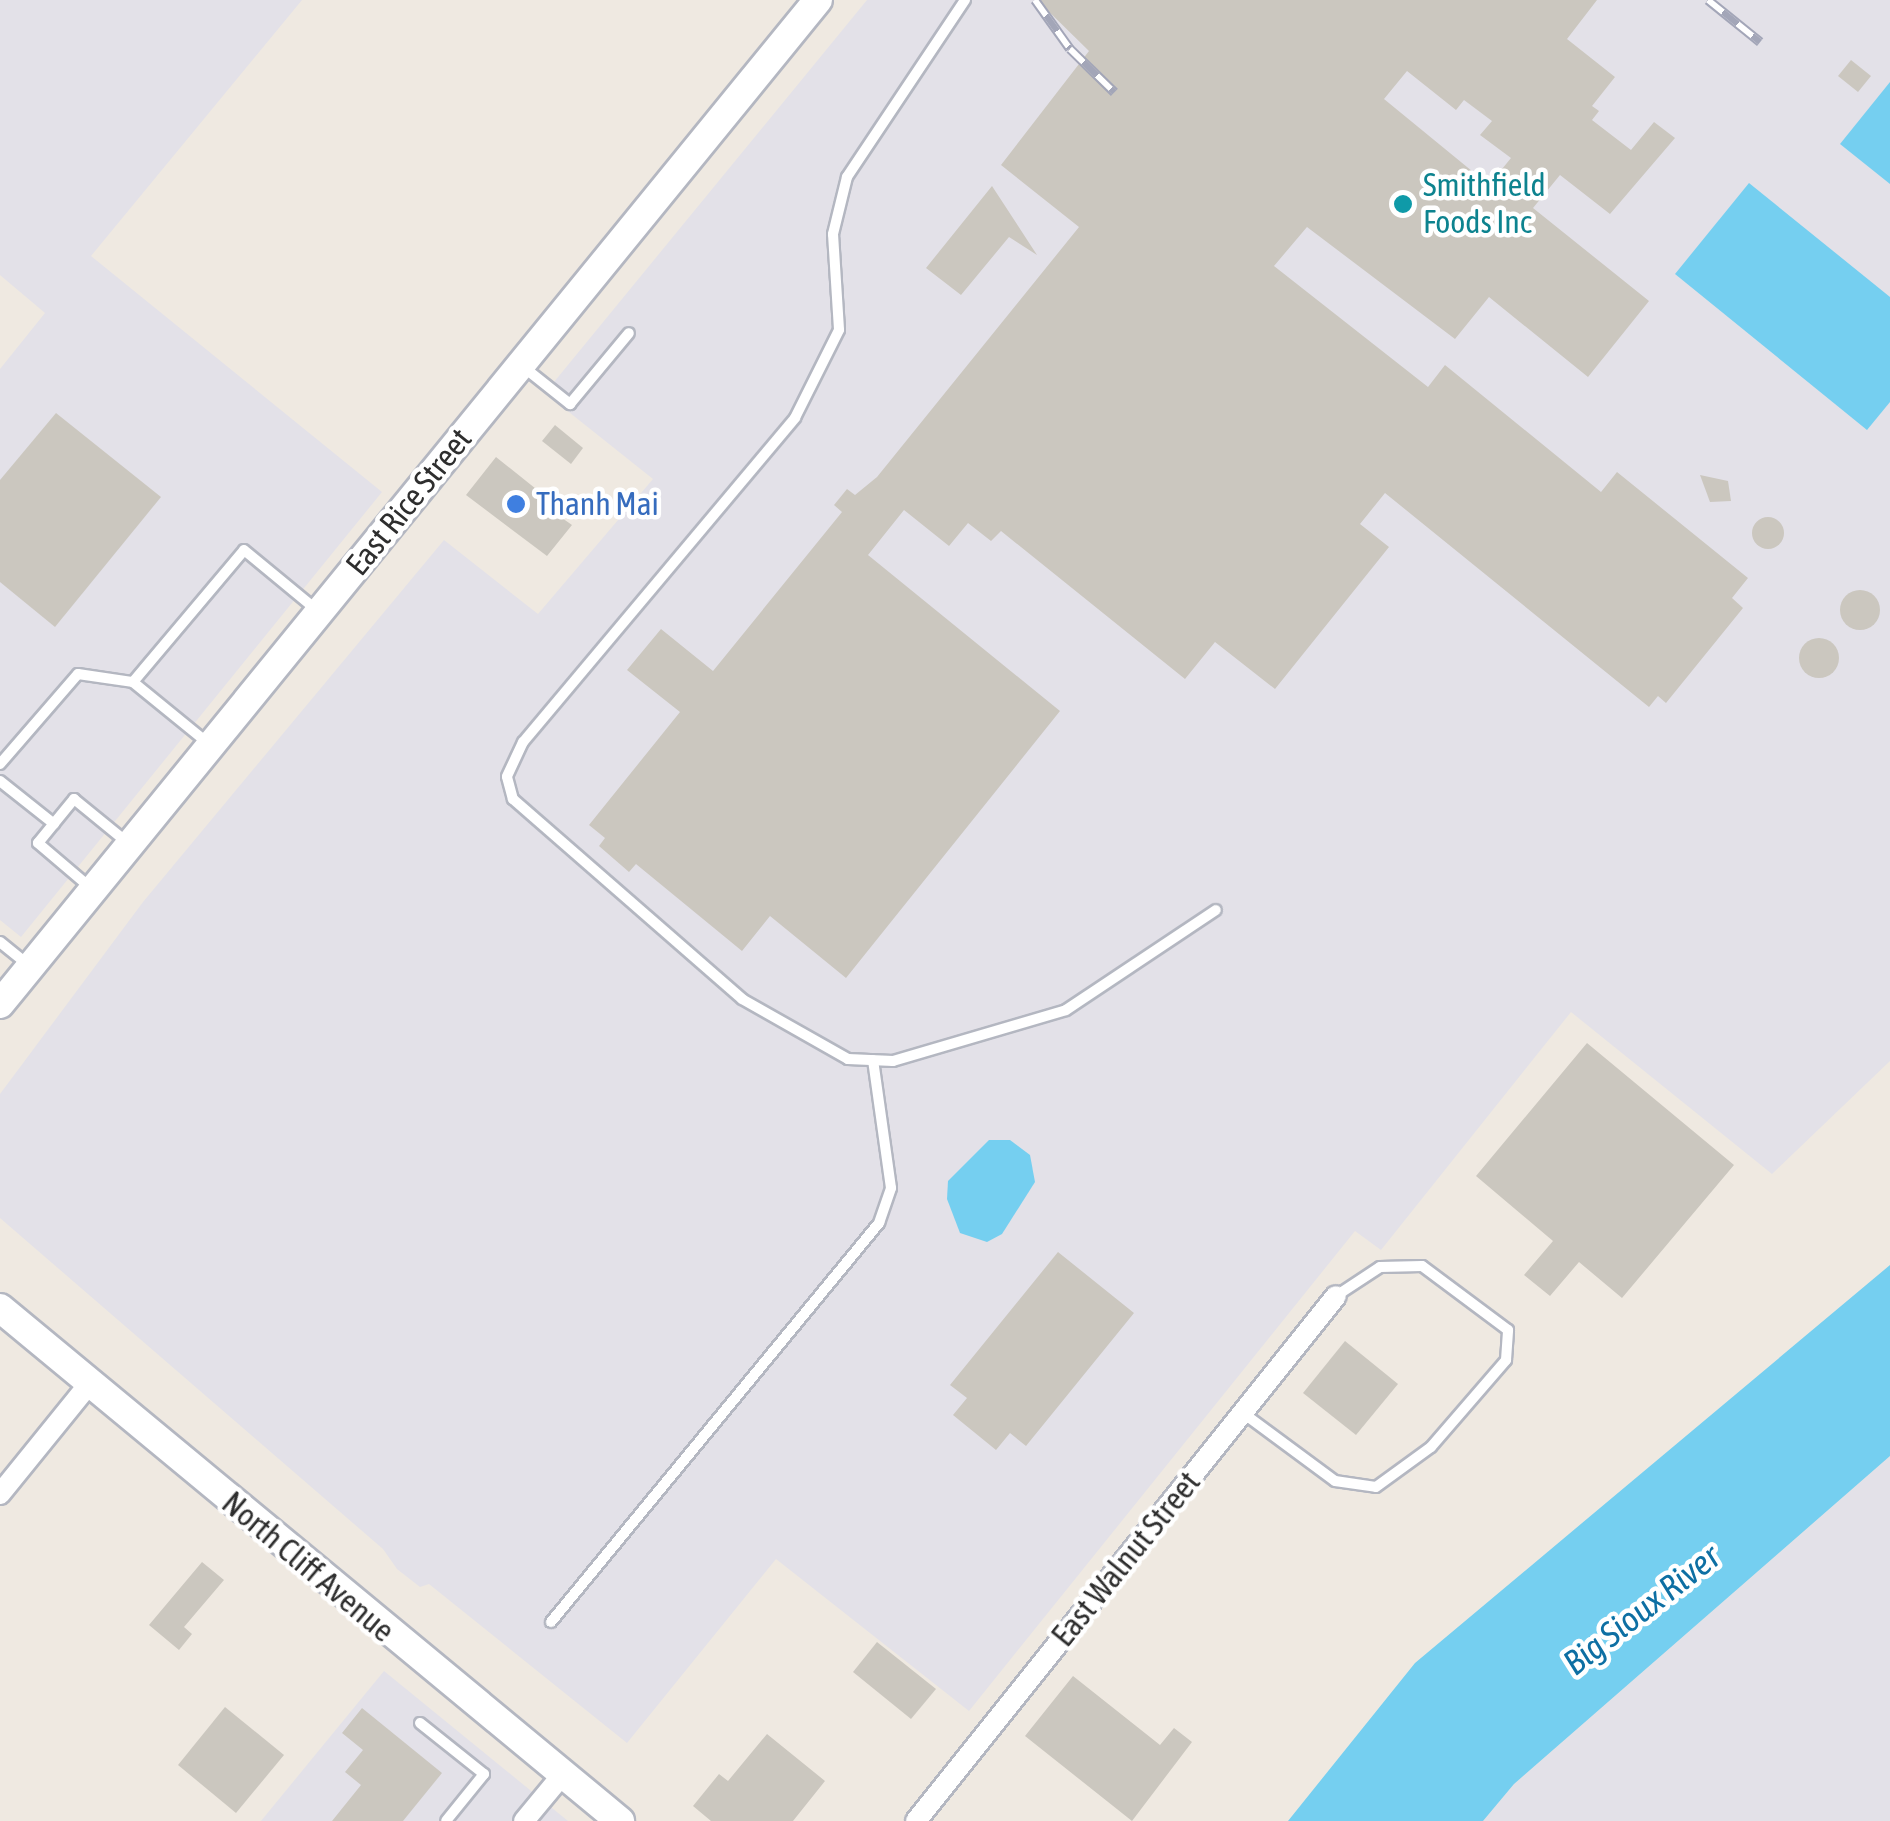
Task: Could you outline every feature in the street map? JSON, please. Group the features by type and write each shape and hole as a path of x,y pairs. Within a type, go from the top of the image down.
{"street":[{"name":"East Rice Street","path":"0,1004 818,0"},
{"name":"East Walnut Street","path":"916,1821 1336,1296"},
{"name":"North Cliff Avenue","path":"0,1308 620,1821"},
{"path":"0,1494 90,1383"},
{"path":"524,1821 562,1774"}],"lane":[{"path":"965,0 847,177 833,234 838,330 795,418 523,742 507,777 512,800 742,998 798,1036 848,1059 873,1060 962,1044 1066,1010 1216,910"},
{"path":"520,364 570,404 629,333"},
{"path":"132,682 244,550 319,612"},
{"path":"0,764 78,674 132,682 210,745"},
{"path":"0,781 54,824"},
{"path":"93,890 38,842 74,800 130,844"},
{"path":"0,942 30,966"},
{"path":"550,1622 880,1223 891,1188 873,1060"},
{"path":"1242,1414 1335,1481 1376,1487 1431,1446 1506,1360 1508,1330 1422,1266 1380,1267 1336,1296"},
{"path":"420,1722 484,1774 449,1817 463,1821"}],"shaded area":[{"path":"0,0 302,0 91,256 382,492 21,937 0,920 0,369 45,313 0,275"},
{"path":"867,0 1890,0 1890,1061 1772,1174 1571,1012 1381,1250 1355,1231 969,1711 776,1559 627,1743 429,1584 420,1587 397,1569 383,1549 0,1218 0,1094 143,902 444,540 538,614 653,479 545,393"},
{"path":"1890,1456 1890,1821 1483,1821 1514,1784"},
{"path":"384,1671 568,1821 261,1821"}],"water":[{"path":"1890,82 1890,184 1840,144"},
{"path":"1749,183 1890,297 1890,402 1867,430 1675,274"},
{"path":"989,1140 1010,1140 1030,1155 1035,1182 1002,1234 987,1242 960,1233 947,1199 948,1181"},
{"name":"Big Sioux River","path":"1890,1265 1890,1456 1514,1784 1483,1821 1288,1821 1415,1663"}],"building":[{"path":"1037,0 1597,0 1567,39 1615,77 1592,106 1599,111 1592,120 1631,150 1654,122 1675,138 1610,214 1560,175 1533,208 1649,301 1588,377 1489,297 1455,339 1307,227 1274,266 1428,387 1445,365 1601,492 1617,472 1748,578 1732,598 1743,608 1666,703 1658,696 1649,707 1385,493 1360,524 1389,547 1275,689 1215,642 1185,679 1001,531 991,541 968,523 949,546 904,510 868,555 1060,711 846,978 770,916 742,951 636,864 629,872 599,846 605,838 589,825 680,712 627,670 661,629 713,671 842,512 834,505 847,489 855,495 877,477 1079,227 1001,165 1089,51","holes":["1407,71 1456,110 1464,100 1492,121 1480,135 1511,158 1489,185 1384,99"]},
{"path":"1851,60 1871,76 1858,92 1838,76"},
{"path":"992,186 1037,255 1009,237 961,295 926,268"},
{"path":"56,413 161,497 55,627 0,582 0,480"},
{"path":"555,425 583,448 571,464 542,441"},
{"name":"Thanh Mai","path":"496,457 566,513 562,518 572,525 547,556 466,495"},
{"path":"1700,475 1728,481 1731,501 1710,502"},
{"path":"1768,517 1779,522 1784,533 1779,544 1768,549 1757,544 1752,533 1757,522"},
{"path":"1860,590 1874,596 1880,610 1874,624 1860,630 1846,624 1840,610 1846,596"},
{"path":"1819,638 1833,644 1839,658 1833,672 1819,678 1805,672 1799,658 1805,644"},
{"path":"1587,1043 1734,1165 1622,1298 1579,1262 1550,1296 1524,1275 1553,1241 1476,1176"},
{"path":"1058,1252 1134,1313 1026,1446 1010,1433 996,1450 953,1415 967,1398 950,1385"},
{"path":"1345,1341 1398,1384 1356,1435 1303,1393"},
{"path":"202,1562 224,1580 184,1627 192,1634 179,1650 149,1625"},
{"path":"877,1642 936,1689 911,1719 853,1672"},
{"path":"1073,1676 1160,1745 1174,1728 1192,1742 1132,1821 1025,1736"},
{"path":"225,1707 284,1755 236,1813 178,1765"},
{"path":"362,1708 442,1773 403,1821 332,1821 361,1785 345,1772 363,1750 342,1733"},
{"path":"767,1734 825,1781 793,1821 711,1821 693,1806 719,1774 728,1781"}],"railway":[{"path":"1035,0 1070,49 1114,92"},
{"path":"1708,0 1760,42"}],"place":[{"name":"Smithfield Foods Inc","path":"1403,204"},
{"name":"Thanh Mai","path":"516,504"}]}
